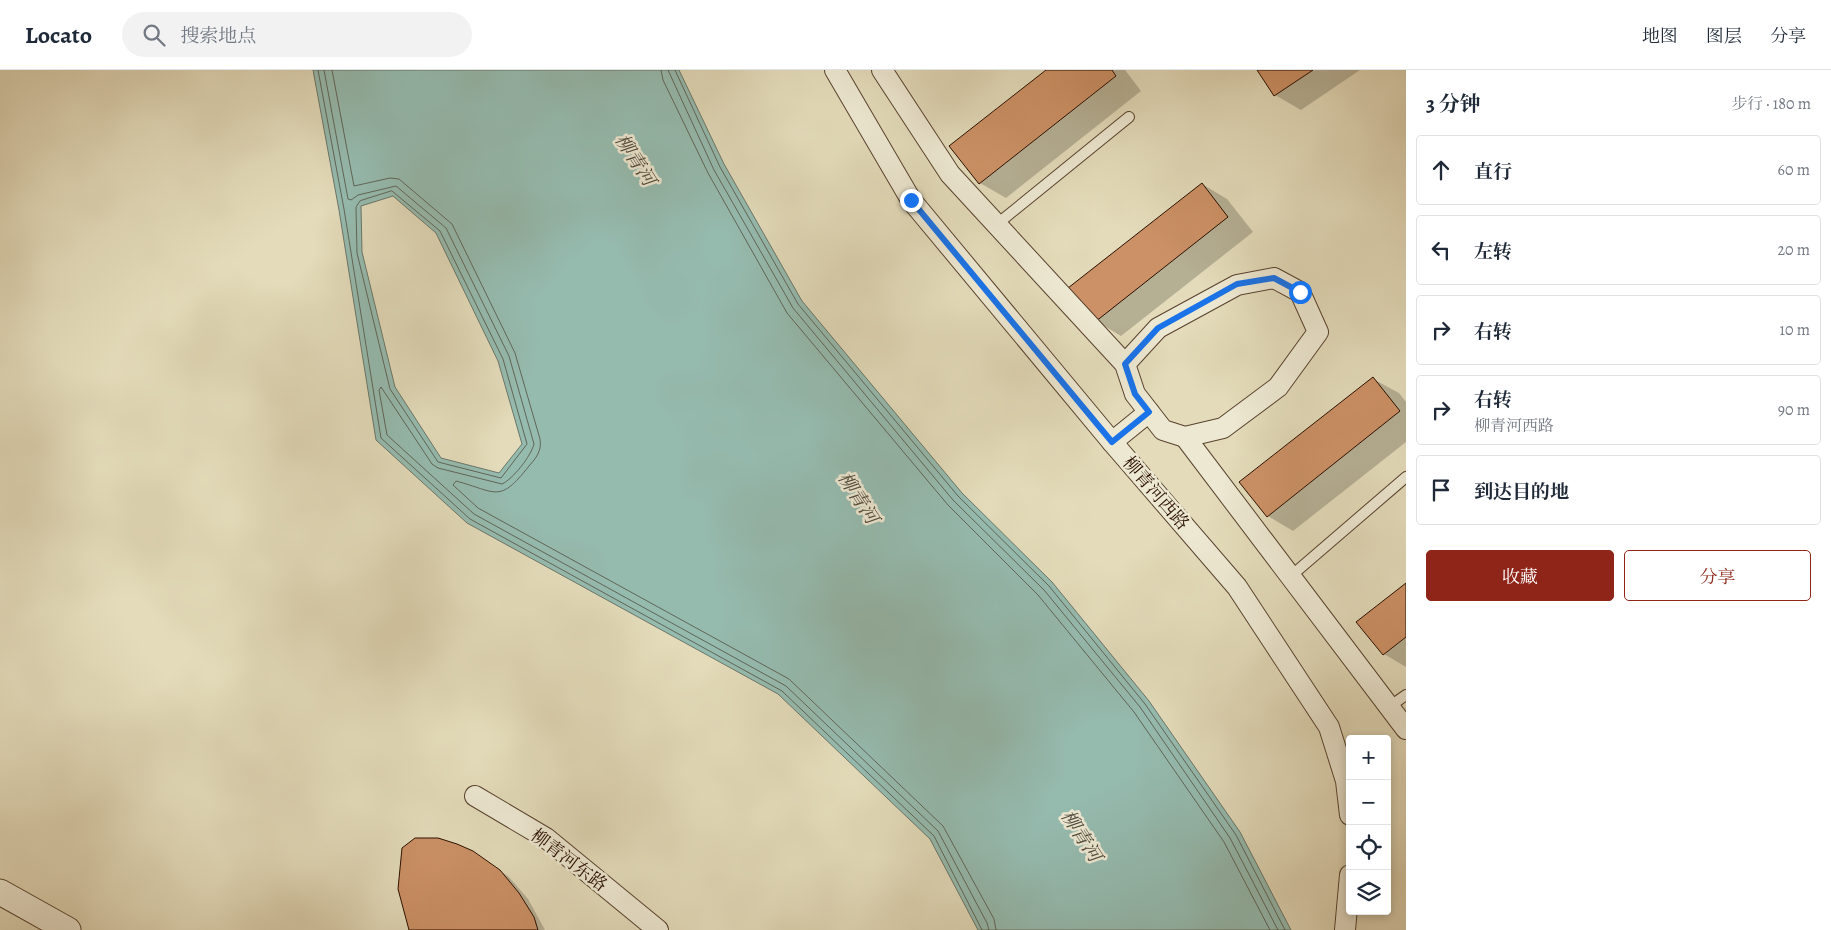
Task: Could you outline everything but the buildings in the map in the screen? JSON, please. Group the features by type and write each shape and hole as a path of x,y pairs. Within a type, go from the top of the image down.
{"street":[{"name":"柳青河西路","path":"834,70 911,200 1112,442 1237,587 1329,727 1346,781"},
{"path":"882,70 950,174 1125,364 1135,394 1163,430 1185,437 1224,428 1278,387 1318,332 1300,292 1274,278 1237,284 1158,328 1125,364"},
{"path":"1112,442 1149,412"},
{"path":"1185,437 1406,728"},
{"name":"柳青河东路","path":"475,796 546,838 658,930"},
{"path":"1,893 45,930"},
{"path":"1,893 68,930"},
{"path":"1345,930 1346,915"}],"lane":[{"path":"996,225 1129,117"},
{"path":"1291,576 1406,477"},
{"path":"1389,706 1406,695"}],"water":[{"name":"柳青河","path":"313,70 679,70 724,164 802,301 962,493 1052,582 1149,701 1240,832 1291,930 978,930 930,839 778,694 467,523 376,440 339,210","holes":["393,196 436,233 498,361 522,444 499,473 441,458 395,387 362,252 361,206"]}],"route":[{"path":"911,200 1112,442 1149,412 1135,394 1125,364 1158,328 1237,284 1274,278 1300,292"}]}
